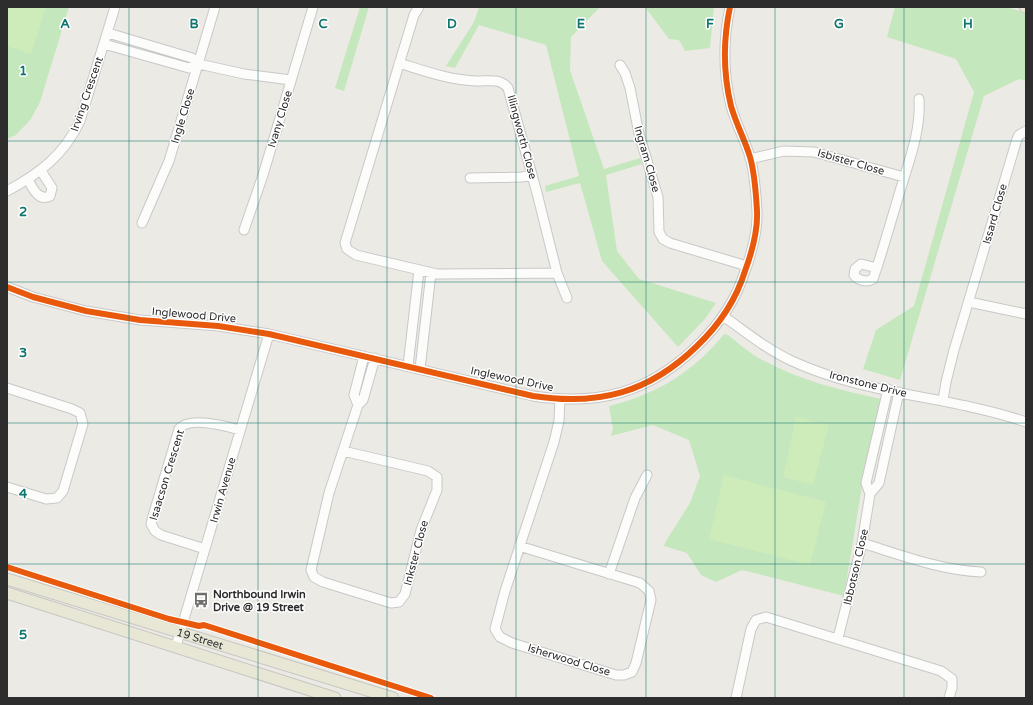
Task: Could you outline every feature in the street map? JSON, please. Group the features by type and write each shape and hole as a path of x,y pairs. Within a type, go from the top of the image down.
{"main road":[{"name":"19 Street","path":"7,579 393,698"},
{"name":"19 Street","path":"7,593 336,698"}],"street":[{"name":"Irving Crescent","path":"7,191 41,171 60,154 74,136 108,33 115,7"},
{"name":"Ingle Close","path":"142,223 169,161 215,7"},
{"name":"Ivany Close","path":"244,230 251,213 313,7"},
{"path":"419,7 414,15 345,243 347,249 356,255 431,273 557,273"},
{"name":"Inglewood Drive","path":"7,287 57,304 115,317 218,326 269,334 375,358 519,394 560,399 603,396 627,390 650,381 680,362 707,336 723,316 739,289 747,266 755,236 757,214 750,159 732,107 725,72 725,48 730,7"},
{"path":"108,33 192,58 199,64 244,74 291,80"},
{"path":"104,44 189,68 199,64"},
{"path":"151,57 154,47"},
{"name":"Illingworth Close","path":"399,63 445,77 466,80 498,81 504,84 510,91 557,273 567,298"},
{"name":"Ingram Close","path":"620,65 625,73 630,88 639,134 658,197 658,227 661,236 670,243 747,266"},
{"path":"877,268 917,132 919,99"},
{"name":"Issard Close","path":"943,400 946,382 1017,139 1019,135 1026,131"},
{"name":"Isbister Close","path":"750,159 784,151 814,152 904,178"},
{"path":"28,179 41,198 50,196 52,188 41,171"},
{"path":"470,178 522,177 532,175"},
{"path":"408,366 419,270"},
{"path":"420,369 431,273"},
{"path":"969,302 1026,314"},
{"name":"Ironstone Drive","path":"723,316 764,346 793,362 837,377 1007,415 1026,422"},
{"name":"Irwin Avenue","path":"176,646 269,334"},
{"name":"Inkster Close","path":"358,405 354,395 364,356"},
{"name":"Inkster Close","path":"343,451 428,471 437,477 437,490 421,530 405,594 399,602 390,603 323,582 317,580 312,574 311,562 325,509 343,451 358,405 364,400 375,358"},
{"path":"7,388 72,408 80,413 83,424 63,491 57,498 46,499 7,487"},
{"name":"Ibbotson Close","path":"870,494 866,484 888,389"},
{"name":"Ibbotson Close","path":"838,638 862,543 870,494 879,483 899,392"},
{"name":"Isherwood Close","path":"519,546 643,585 650,596 635,667 632,672 624,675 616,675 512,643 496,632 496,624 519,546 557,432 560,399"},
{"name":"Isaacson Crescent","path":"205,549 158,533 151,524 152,516 178,429 181,426 193,422 226,425 240,430"},
{"path":"609,574 635,498 647,475"},
{"path":"862,543 937,566 962,571 981,572"},
{"path":"736,698 751,630 758,619 770,618 946,673 952,679 953,683 949,698"}],"green space":[{"path":"7,7 69,7 40,102 31,119 16,135 7,139"},
{"path":"7,7 46,7 31,54 7,46"},
{"path":"360,7 369,7 344,91 335,88"},
{"path":"479,7 600,7 571,37 570,70 604,169 640,158 642,164 606,175 617,251 639,279 716,303 705,319 678,347 602,261 580,183 546,192 545,186 579,176 546,45 479,25 455,68 446,66 474,22"},
{"path":"645,7 714,7 710,48 685,51 679,40 669,39"},
{"path":"895,7 1007,7 1026,13 1026,81 1019,79 984,96 900,380 863,369 876,330 914,306 974,92 956,59 887,37"},
{"path":"724,334 728,335 757,357 786,372 833,388 881,399 864,474 844,596 742,570 716,582 701,575 687,553 664,546 690,503 700,476 689,440 653,425 611,436 613,429 609,406 658,388 687,371 712,348"},
{"path":"796,417 829,425 813,485 783,477"},
{"path":"724,475 826,502 810,565 709,539"}],"cycle path":[{"path":"7,287 33,297 86,311 140,320 218,326 269,334 533,396 557,399 601,397 641,385 660,375 679,362 713,330 726,312 737,292 748,264 754,241 757,226 757,211 753,170 748,151 731,106 726,81 725,44 730,7"},
{"path":"7,567 169,619 199,626 204,625 431,698"}],"place":[{"name":"Northbound Irwin Drive @ 19 Street","path":"201,600"}]}
